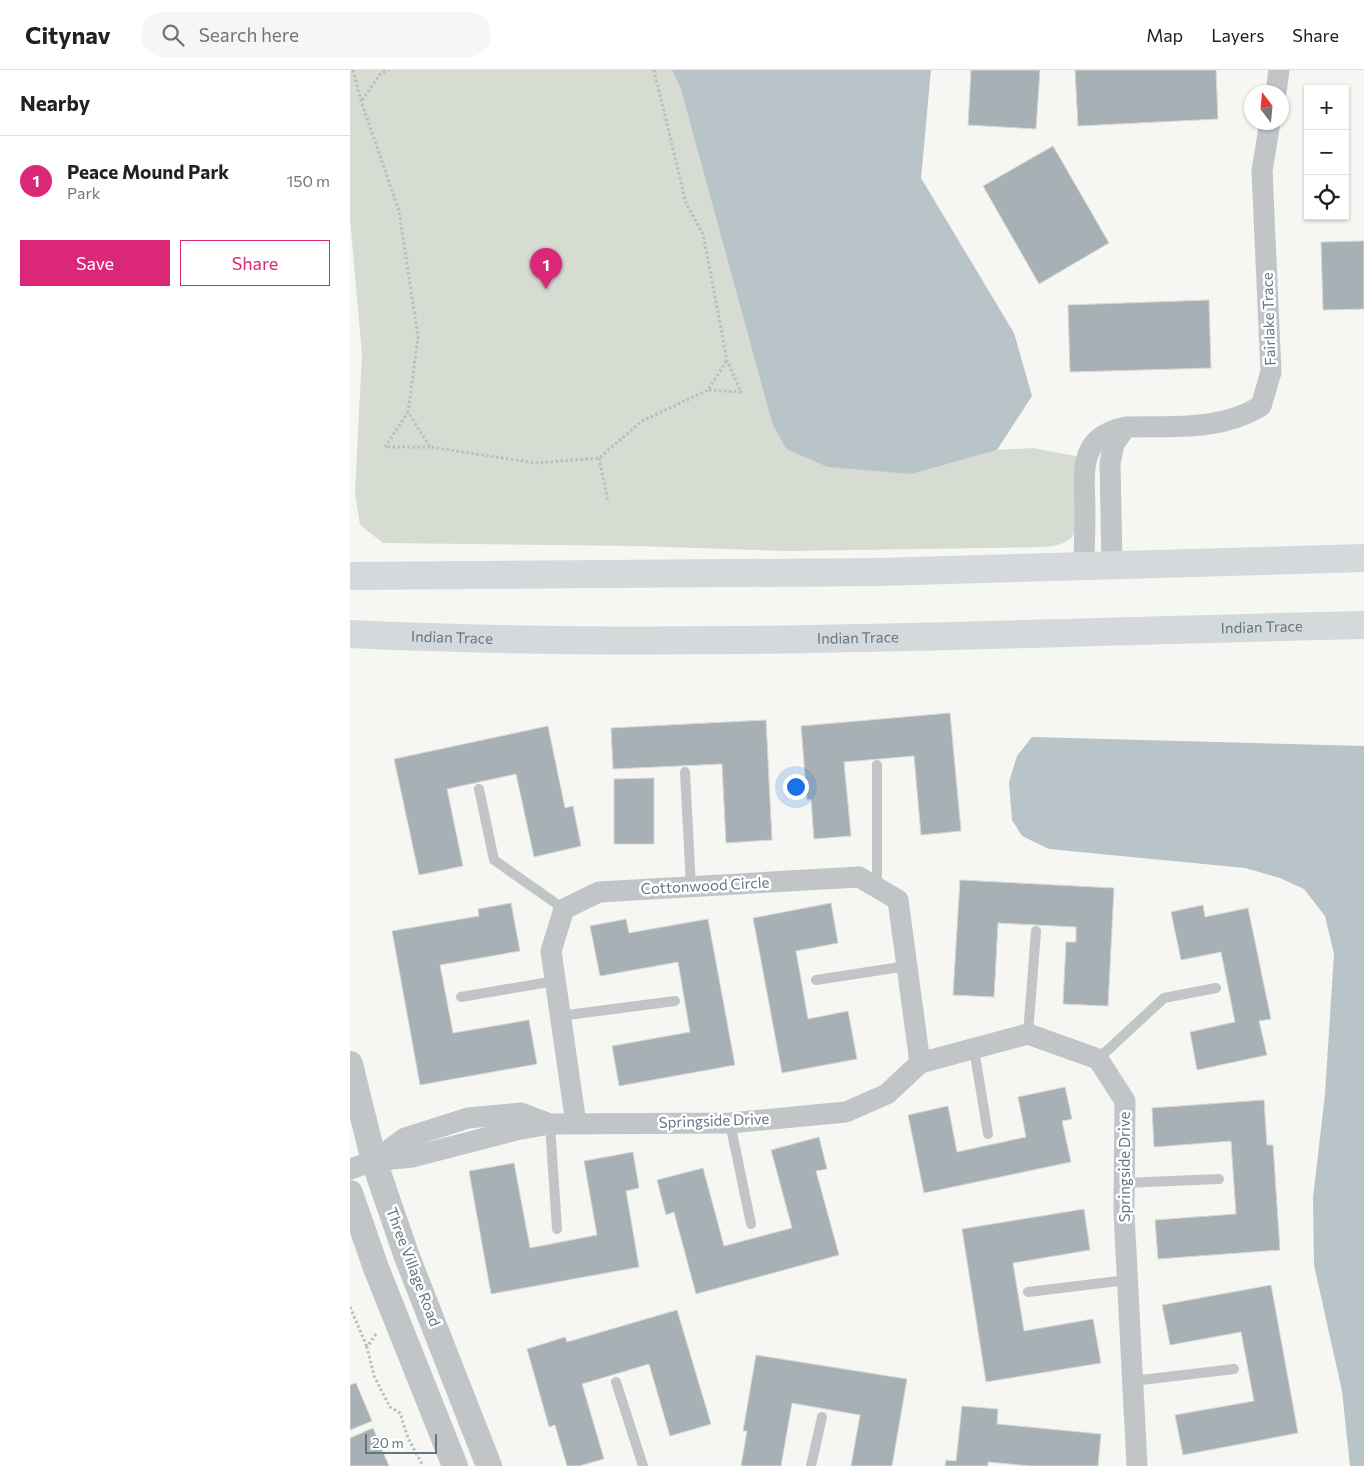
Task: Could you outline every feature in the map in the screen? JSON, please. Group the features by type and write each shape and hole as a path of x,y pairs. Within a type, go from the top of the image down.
{"main road":[{"path":"350,576 878,572 1364,558"},
{"name":"Indian Trace","path":"350,634 456,639 830,640 1364,624"}],"street":[{"path":"1277,85 1280,70"},
{"name":"Fairlake Trace","path":"1084,565 1086,458 1097,440 1113,430 1126,427 1212,424 1244,416 1262,406 1271,372 1262,171 1269,130"},
{"path":"1112,564 1110,462 1114,444 1126,427"},
{"name":"Cottonwood Circle","path":"564,909 599,892 859,877 898,900 920,1063"},
{"path":"564,909 551,951 576,1124"},
{"path":"1028,1034 1098,1059"},
{"name":"Springside Drive","path":"362,1165 405,1138 468,1118 521,1113 550,1124 730,1123 846,1112 887,1094 920,1063 1028,1034"},
{"name":"Springside Drive","path":"1098,1059 1125,1101 1124,1182 1137,1466"},
{"name":"Three Village Road","path":"350,1064 362,1165 407,1257 489,1466"},
{"path":"350,1193 376,1268 455,1466"}],"lane":[{"path":"877,765 878,888"},
{"path":"685,772 691,887"},
{"path":"479,789 494,860 564,909"},
{"path":"1028,1034 1036,931"},
{"path":"816,980 907,966"},
{"path":"461,997 555,981"},
{"path":"1098,1059 1164,998 1216,988"},
{"path":"560,1016 675,1001"},
{"path":"974,1049 988,1134"},
{"path":"730,1123 751,1224"},
{"path":"550,1124 557,1229"},
{"path":"1124,1182 1219,1179"},
{"path":"1028,1292 1128,1280"},
{"path":"1133,1381 1234,1369"},
{"path":"616,1382 644,1466"},
{"path":"811,1466 822,1417"}],"path":[{"path":"354,70 361,101 399,211 418,337 408,412 385,447 430,447 536,463 599,458 642,421 708,390 741,392 727,360 703,234 686,202 654,70"},
{"path":"361,101 381,73 390,70"},
{"path":"708,390 727,360"},
{"path":"408,412 430,447"},
{"path":"599,458 608,502"},
{"path":"350,1307 368,1348 374,1376 390,1406 400,1413 408,1438 423,1466"},
{"path":"368,1348 379,1328"}],"shaded area":[{"path":"350,70 672,70 681,90 772,423 786,449 912,474 997,450 1033,448 1086,458 1080,513 1074,533 1064,543 1044,547 787,551 636,546 383,543 360,525 355,493 362,354 350,219"},
{"path":"672,70 931,70 921,178 1014,333 1032,396 997,450 912,474 828,467 786,449 772,423 681,90"},
{"path":"1032,737 1364,746 1364,1466 1350,1466 1342,1391 1314,1265 1313,1198 1325,1094 1334,954 1325,916 1304,889 1280,878 1245,868 1049,849 1022,836 1012,820 1009,782 1017,756"}],"building":[{"path":"971,70 1040,70 1036,129 968,125"},
{"path":"1075,70 1216,70 1218,119 1078,126"},
{"path":"1053,146 1109,243 1039,284 983,186"},
{"path":"1364,241 1364,309 1323,310 1321,242"},
{"path":"1209,300 1211,368 1070,372 1068,305"},
{"path":"950,713 961,831 921,835 914,756 844,762 851,836 814,839 811,799 807,800 801,726"},
{"path":"766,720 772,840 726,843 722,764 613,769 611,728"},
{"path":"548,726 565,808 573,806 581,846 534,857 516,774 447,789 463,866 419,875 394,759"},
{"path":"654,778 654,844 614,844 614,779"},
{"path":"960,880 1114,888 1108,1006 1063,1004 1066,942 1076,942 1076,927 998,923 994,997 953,995"},
{"path":"511,903 520,951 440,965 453,1033 529,1020 537,1064 420,1085 392,931 479,916 478,909"},
{"path":"831,903 838,943 796,951 808,1019 848,1011 857,1059 782,1073 753,918"},
{"path":"1203,905 1205,917 1248,908 1271,1019 1259,1021 1267,1055 1197,1070 1190,1032 1235,1022 1221,952 1181,960 1171,912"},
{"path":"626,919 629,933 708,919 735,1065 619,1086 612,1046 690,1032 678,962 600,976 590,926"},
{"path":"1065,1087 1072,1119 1062,1121 1071,1162 924,1193 908,1115 948,1106 957,1152 1026,1137 1018,1097"},
{"path":"1264,1100 1267,1145 1273,1145 1280,1250 1158,1259 1155,1220 1236,1214 1231,1141 1154,1147 1152,1108"},
{"path":"819,1137 827,1169 816,1171 839,1255 696,1294 674,1212 666,1215 657,1180 703,1168 724,1246 792,1228 771,1150"},
{"path":"633,1152 639,1188 626,1191 639,1267 491,1294 469,1171 514,1163 530,1248 597,1235 584,1161"},
{"path":"1084,1209 1090,1250 1013,1263 1024,1331 1093,1319 1101,1363 986,1382 962,1229"},
{"path":"1271,1285 1298,1433 1183,1455 1175,1415 1254,1401 1241,1332 1170,1345 1162,1305"},
{"path":"677,1310 711,1424 670,1436 649,1364 582,1384 604,1459 579,1466 567,1466 555,1425 549,1427 527,1349 565,1337 567,1342"},
{"path":"756,1355 907,1379 892,1466 851,1466 860,1415 792,1403 781,1466 741,1466 747,1431 743,1431"},
{"path":"356,1383 372,1421 350,1430 350,1385"},
{"path":"962,1406 998,1409 997,1424 1101,1434 1098,1466 1030,1466 988,1462 988,1466 945,1466 946,1460 956,1461"},
{"path":"373,1428 389,1466 350,1466 350,1438"}],"place":[{"name":"Peace Mound Park","path":"546,289"}]}
